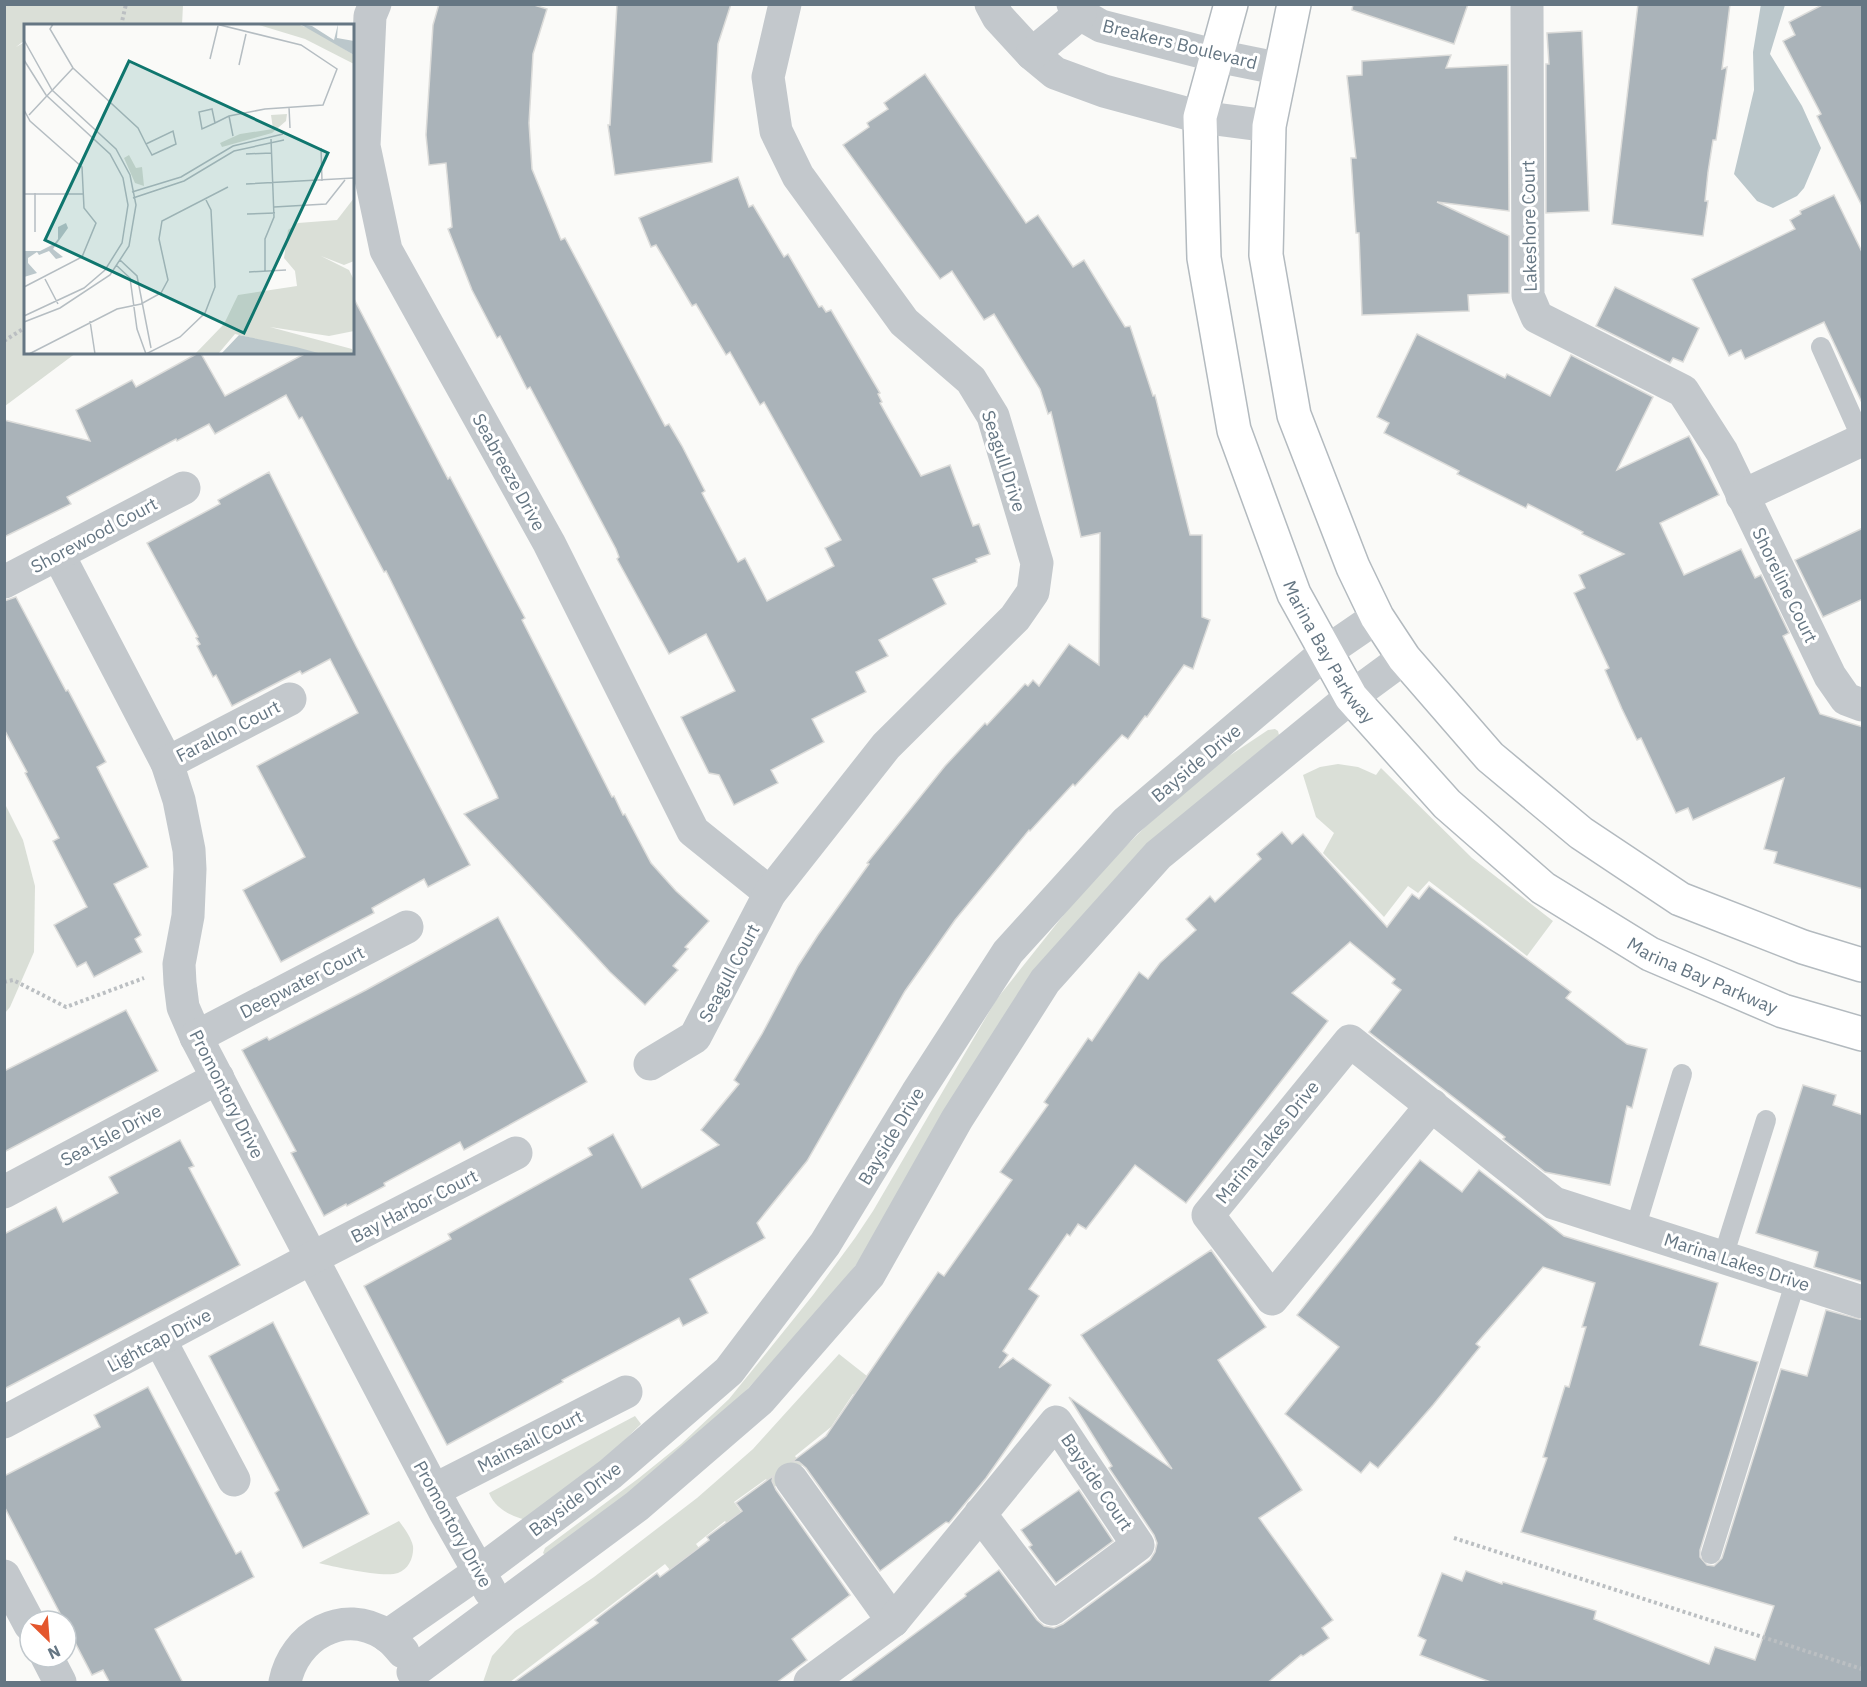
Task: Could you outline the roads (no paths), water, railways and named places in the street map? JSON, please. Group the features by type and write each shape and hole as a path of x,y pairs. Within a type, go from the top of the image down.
{"street":[{"name":"Seabreeze Drive","path":"375,4 370,16 364,146 386,250 549,543 693,831 770,893"},
{"name":"Seagull Drive","path":"770,893 886,746 1015,618 1033,592 1037,563 993,416 971,380 904,322 798,176 776,130 768,77 785,4"},
{"path":"991,4 998,17 1032,54 1055,73 1104,91 1200,117 1269,126"},
{"name":"Marina Bay Parkway","path":"1231,4 1200,117 1203,258 1234,430 1294,594 1351,697 1447,804 1543,888 1650,954 1783,1011 1863,1034"},
{"path":"1294,4 1269,126 1266,255 1294,415 1353,567 1377,617 1404,658 1490,757 1581,833 1680,899 1803,947 1863,965"},
{"name":"Lakeshore Court","path":"1527,4 1528,296 1537,317 1683,391 1722,452"},
{"name":"Breakers Boulevard","path":"1032,54 1076,9 1101,26 1217,56 1281,69"},
{"path":"1742,496 1863,439"},
{"name":"Shoreline Court","path":"1722,452 1830,676 1846,699 1863,705"},
{"name":"Shorewood Court","path":"4,582 184,488"},
{"name":"Promontory Drive","path":"58,554 167,763 179,800 190,869 188,916 179,964 183,1007 196,1036 434,1490 500,1608"},
{"name":"Bayside Drive","path":"387,1636 479,1572 610,1474 729,1371 825,1244 917,1093 1008,952 1126,822 1326,652 1377,617"},
{"path":"285,1683 290,1663 296,1653 312,1637 332,1627 355,1625 366,1626 387,1636 403,1652 414,1677 500,1608 637,1506 760,1400 868,1275 957,1119 1045,981 1158,855 1351,697 1404,658"},
{"name":"Farallon Court","path":"167,763 290,699"},
{"name":"Seagull Court","path":"650,1064 695,1037 770,893"},
{"name":"Deepwater Court","path":"196,1036 407,927"},
{"name":"Marina Lakes Drive","path":"1432,1105 1272,1299 1208,1215 1350,1041 1432,1105 1554,1203 1863,1302"},
{"name":"Sea Isle Drive","path":"4,1192 218,1078"},
{"name":"Bay Harbor Court","path":"312,1258 516,1153"},
{"name":"Lightcap Drive","path":"4,1422 312,1258"},
{"path":"160,1340 234,1480"},
{"name":"Mainsail Court","path":"434,1490 626,1392"},
{"name":"Bayside Court","path":"810,1683 893,1621 1056,1422 1138,1545 1052,1609 980,1515"},
{"path":"791,1479 893,1621"},
{"path":"4,1576 22,1609"},
{"path":"53,1669 60,1683"}],"lane":[{"path":"1821,347 1863,439"},
{"path":"1635,1229 1682,1074"},
{"path":"1723,1257 1766,1120"},
{"path":"1711,1554 1796,1280"}]}
